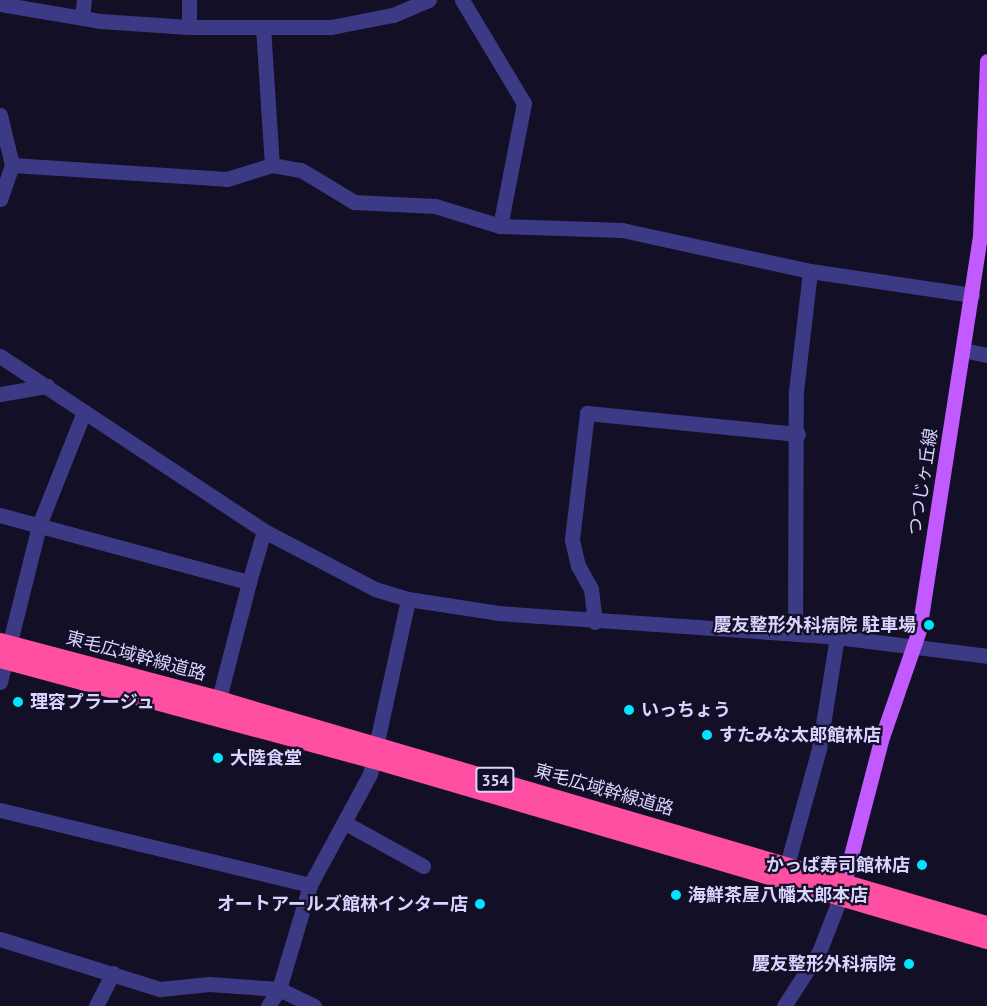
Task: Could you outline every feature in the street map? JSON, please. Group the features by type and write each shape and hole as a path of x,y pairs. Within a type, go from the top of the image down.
{"highway":[{"name":"東毛広域幹線道路","path":"4,651 217,707 787,865 842,890 987,925"},
{"name":"東毛広域幹線道路","path":"375,752 842,890 987,940"}],"main road":[{"name":"つつじヶ丘線","path":"842,890 881,740 915,646 972,295 985,179 987,62"}],"street":[{"path":"82,18 84,0"},
{"path":"189,0 189,27"},
{"path":"0,4 82,18 189,27 331,27 393,15 429,0"},
{"path":"462,0 524,103 500,226"},
{"path":"262,27 272,165"},
{"path":"0,115 12,165 0,199"},
{"path":"12,165 226,179 272,165 301,170 354,202 435,206 500,226 622,230 810,271 972,295"},
{"path":"795,633 798,434 796,391 810,271"},
{"path":"963,350 987,355"},
{"path":"0,356 264,531 345,576 408,599 498,613 595,622 795,633 987,656"},
{"path":"0,394 47,386"},
{"path":"0,682 4,651 39,525 84,412"},
{"path":"595,622 591,589 578,566 572,539 587,413 798,434"},
{"path":"0,515 249,582"},
{"path":"217,707 264,531"},
{"path":"268,1006 279,989 310,885 347,824 375,752 408,599"},
{"path":"787,865 819,749 837,637"},
{"path":"0,810 310,885"},
{"path":"347,824 423,866"},
{"path":"784,1006 819,952 842,890"},
{"path":"0,939 159,989 209,984 279,989 314,1006"},
{"path":"96,1006 112,973"}],"place":[{"name":"慶友整形外科病院 駐車場","path":"929,625"},
{"name":"理容プラージュ","path":"18,702"},
{"name":"いっちょう","path":"629,710"},
{"name":"すたみな太郎館林店","path":"707,735"},
{"name":"大陸食堂","path":"218,758"},
{"name":"かっぱ寿司館林店","path":"922,865"},
{"name":"海鮮茶屋八幡太郎本店","path":"676,895"},
{"name":"オートアールズ館林インター店","path":"480,904"},
{"name":"慶友整形外科病院","path":"909,964"}]}
